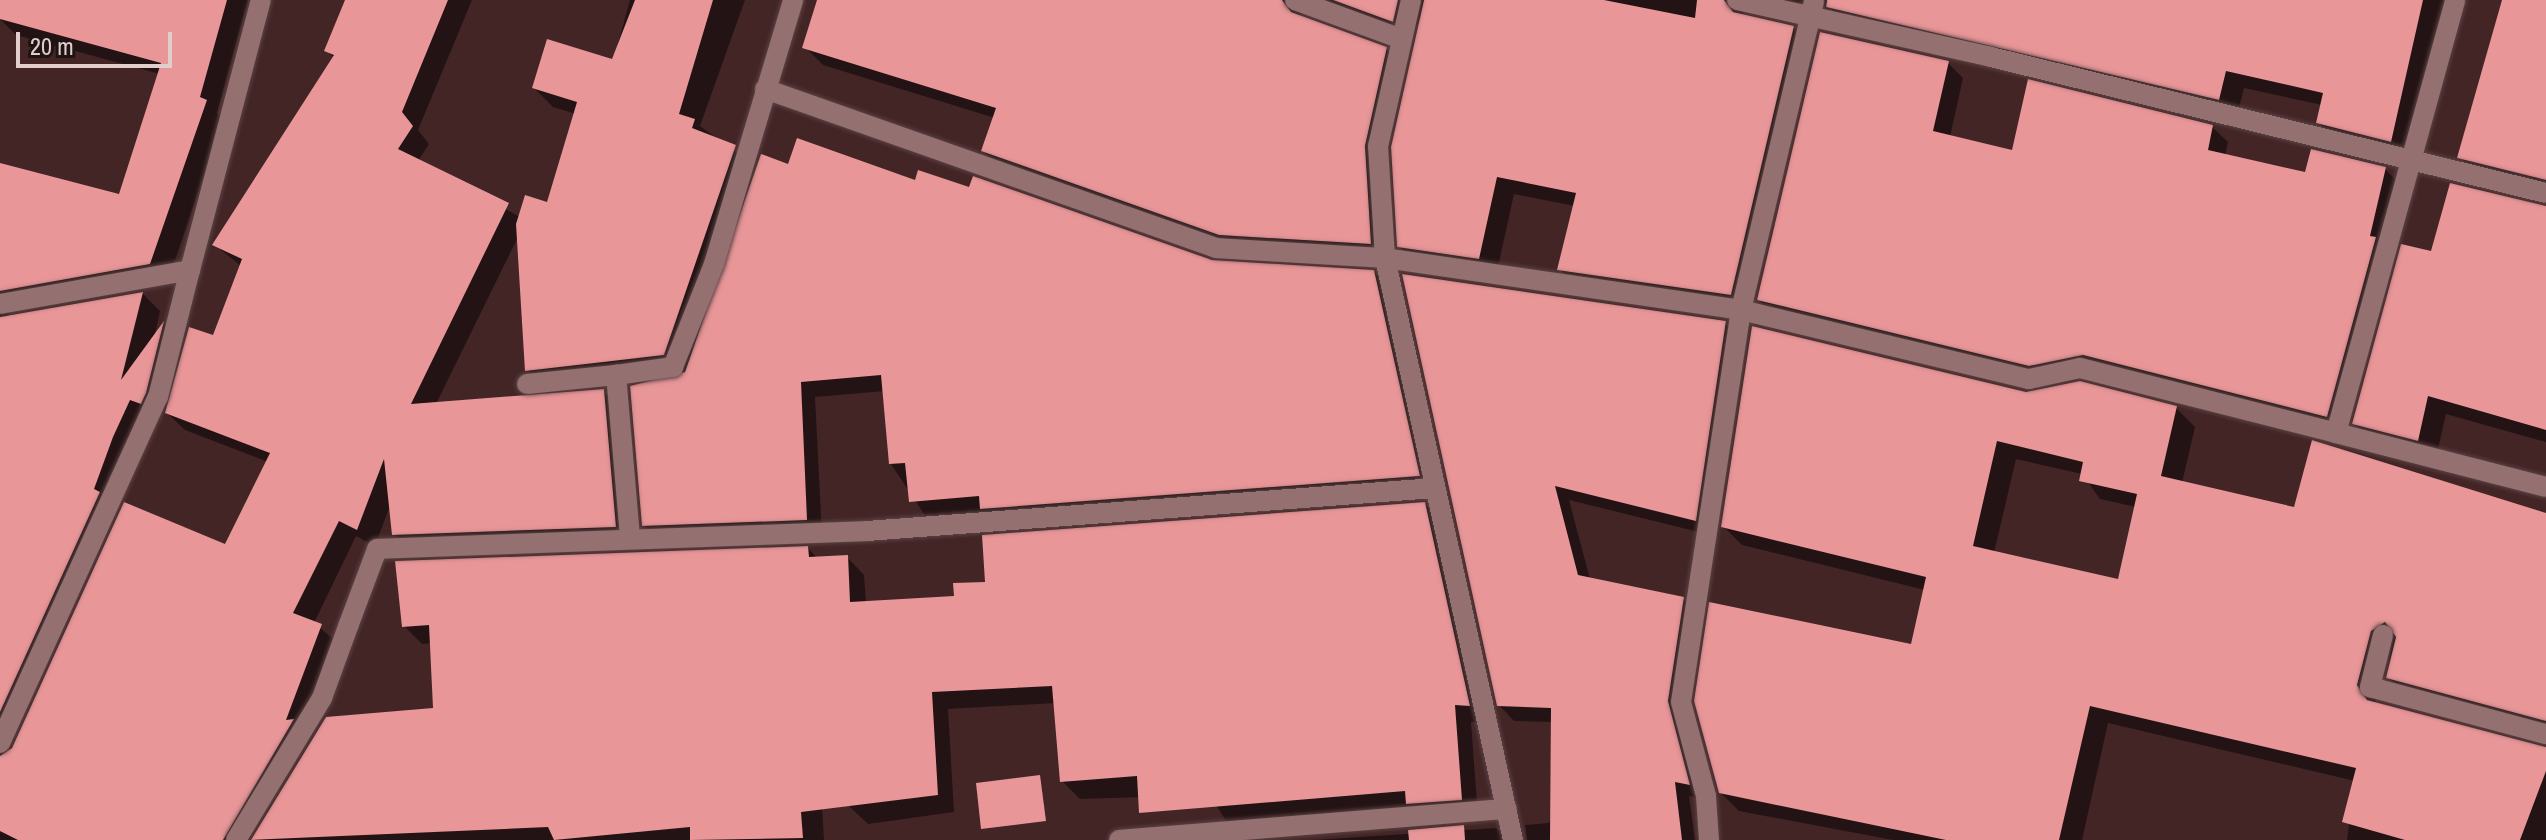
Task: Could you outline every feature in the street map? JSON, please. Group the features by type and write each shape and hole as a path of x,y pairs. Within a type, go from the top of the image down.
{"street":[{"path":"0,743 158,397 261,0"},
{"path":"527,384 673,367 714,264 793,0"},
{"path":"1295,0 1399,38"},
{"path":"1411,0 1399,38 1378,146 1385,258 1513,840"},
{"path":"1737,0 1812,9 2409,164 2546,193"},
{"path":"2336,433 2455,0"},
{"path":"1709,840 1706,796 1681,702 1741,310 1812,9"},
{"path":"765,89 1216,248 1385,258 1741,310 2029,379 2080,368 2546,487"},
{"path":"0,304 190,270"},
{"path":"616,375 630,537"},
{"path":"236,840 322,698 377,549 630,537 867,531 1435,488"},
{"path":"2383,635 2370,687 2546,734"},
{"path":"1119,840 1507,809"}],"building":[{"path":"0,0 227,0 200,97 207,100 150,264 0,291 0,163 119,194 161,63 0,19"},
{"path":"345,0 448,0 402,112 413,126 398,149 509,203 411,404 604,389 616,527 392,535 384,459 357,530 339,521 293,613 322,624 286,720 294,719 223,840 18,840 0,831 0,756 12,748 124,502 225,544 270,453 165,413 189,327 213,335 242,259 212,245 334,55 324,51"},
{"path":"635,0 713,0 679,114 695,119 692,128 736,145 664,355 525,371 516,224 525,195 547,202 577,102 532,88 547,39 612,59"},
{"path":"817,0 1282,0 1291,12 1387,47 1365,146 1371,244 1219,235 981,151 996,108 802,48"},
{"path":"1333,0 1398,0 1393,22"},
{"path":"1424,0 1604,0 1695,18 1697,0 1724,0 1733,12 1794,26 1731,295 1557,270 1576,193 1497,177 1479,259 1397,247 1391,147"},
{"path":"1827,0 2423,0 2391,142 2316,123 2323,93 2226,71 2219,100 1826,7"},
{"path":"2502,0 2546,0 2546,180 2457,158"},
{"path":"1820,32 1949,61 1933,131 2012,150 2028,79 2213,125 2208,150 2305,172 2311,149 2386,167 2370,236 2376,237 2327,417 2083,355 2029,366 1757,300"},
{"path":"797,138 915,180 918,170 969,187 973,176 1212,260 1374,270 1420,476 980,509 979,496 909,502 905,463 889,464 881,375 801,382 807,520 642,526 630,386 685,372 761,154 788,164"},
{"path":"2450,183 2546,206 2546,430 2428,396 2418,441 2352,424 2401,244 2431,251"},
{"path":"1402,274 1726,321 1696,521 1555,486 1578,575 1684,597 1668,701 1690,785 1675,782 1682,840 1550,840 1551,708 1497,706"},
{"path":"143,292 121,380 164,321 146,393 141,404 130,400 113,437 94,489 100,492 0,712 0,317"},
{"path":"1752,326 2026,392 2080,381 2177,406 2161,476 2294,507 2312,440 2546,513 2546,721 2386,678 2396,637 2385,622 2371,631 2357,685 2367,700 2546,747 2546,771 2520,840 2405,840 2342,822 2356,768 2090,706 2059,840 1946,840 1719,793 1694,701 1709,602 1911,644 1926,577 1721,527","holes":["1997,441 2083,462 2079,481 2137,494 2118,579 1973,546"]},
{"path":"1425,502 1470,706 1455,705 1462,800 1406,804 1405,791 1139,813 1137,776 1060,782 1052,686 932,692 938,795 801,812 803,838 690,840 690,827 554,840 548,827 251,840 326,717 433,708 429,625 402,627 395,561 808,546 809,557 848,555 850,602 954,596 953,583 985,582 982,535"},
{"path":"1040,775 1046,821 981,829 976,783"},
{"path":"1464,825 1465,840 1409,840 1408,830"}]}
